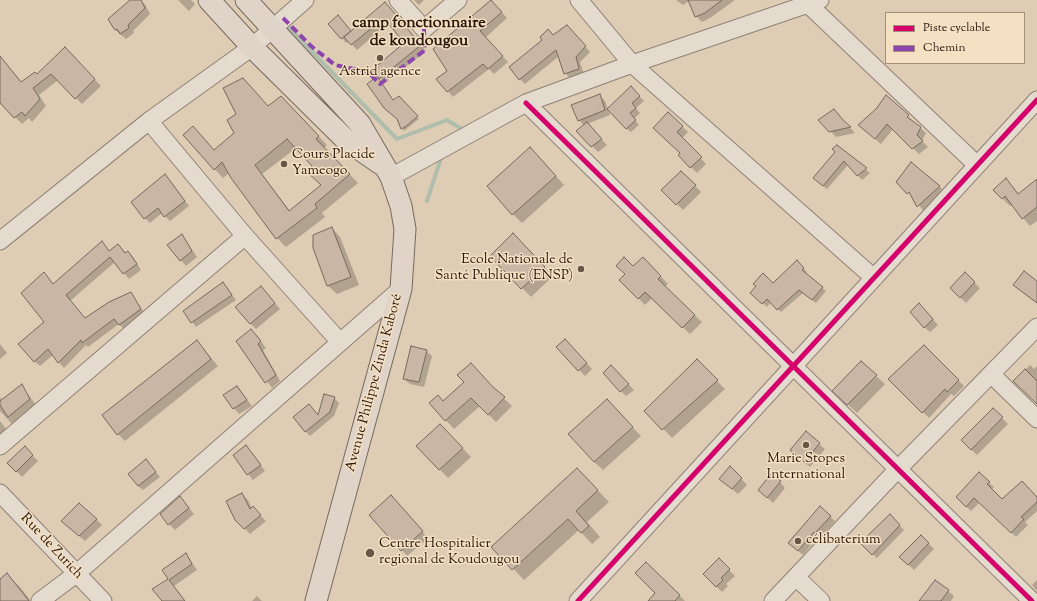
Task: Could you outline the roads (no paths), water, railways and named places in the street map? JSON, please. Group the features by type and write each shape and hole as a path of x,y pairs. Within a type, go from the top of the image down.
{"main road":[{"path":"208,0 252,47 346,140 387,171"},
{"name":"Avenue Philippe Zinda Kaboré","path":"246,0 360,124 387,171 401,206 405,229 401,289 316,601"}],"street":[{"path":"0,241 149,121 252,47 305,0"},
{"path":"398,0 424,30 458,0"},
{"path":"579,0 632,64 874,278"},
{"path":"387,171 526,103 632,64 814,2 977,165"},
{"path":"580,600 1037,100"},
{"path":"526,103 1032,601"},
{"path":"149,121 245,236 340,342"},
{"path":"0,446 245,236"},
{"path":"40,601 76,574 401,289"},
{"path":"774,601 898,469 1037,327"},
{"path":"991,374 1037,419"},
{"name":"Rue de Zurich","path":"0,493 102,601"},
{"path":"796,577 821,601"}],"waterway":[{"path":"285,24 397,139 447,120 465,131"},
{"path":"427,201 442,155"}],"place":[{"name":"Astrid agence","path":"380,58"},
{"name":"Cours Placide Yameogo","path":"284,164"},
{"name":"Ecole Nationale de Santé Publique (ENSP)","path":"581,269"},
{"name":"Marie Stopes International","path":"806,445"},
{"name":"célibaterium","path":"798,541"},
{"name":"Centre Hospitalier regional de Koudougou","path":"370,553"}],"district":[{"name":"camp fonctionnaire de koudougou","path":"419,33"}]}
